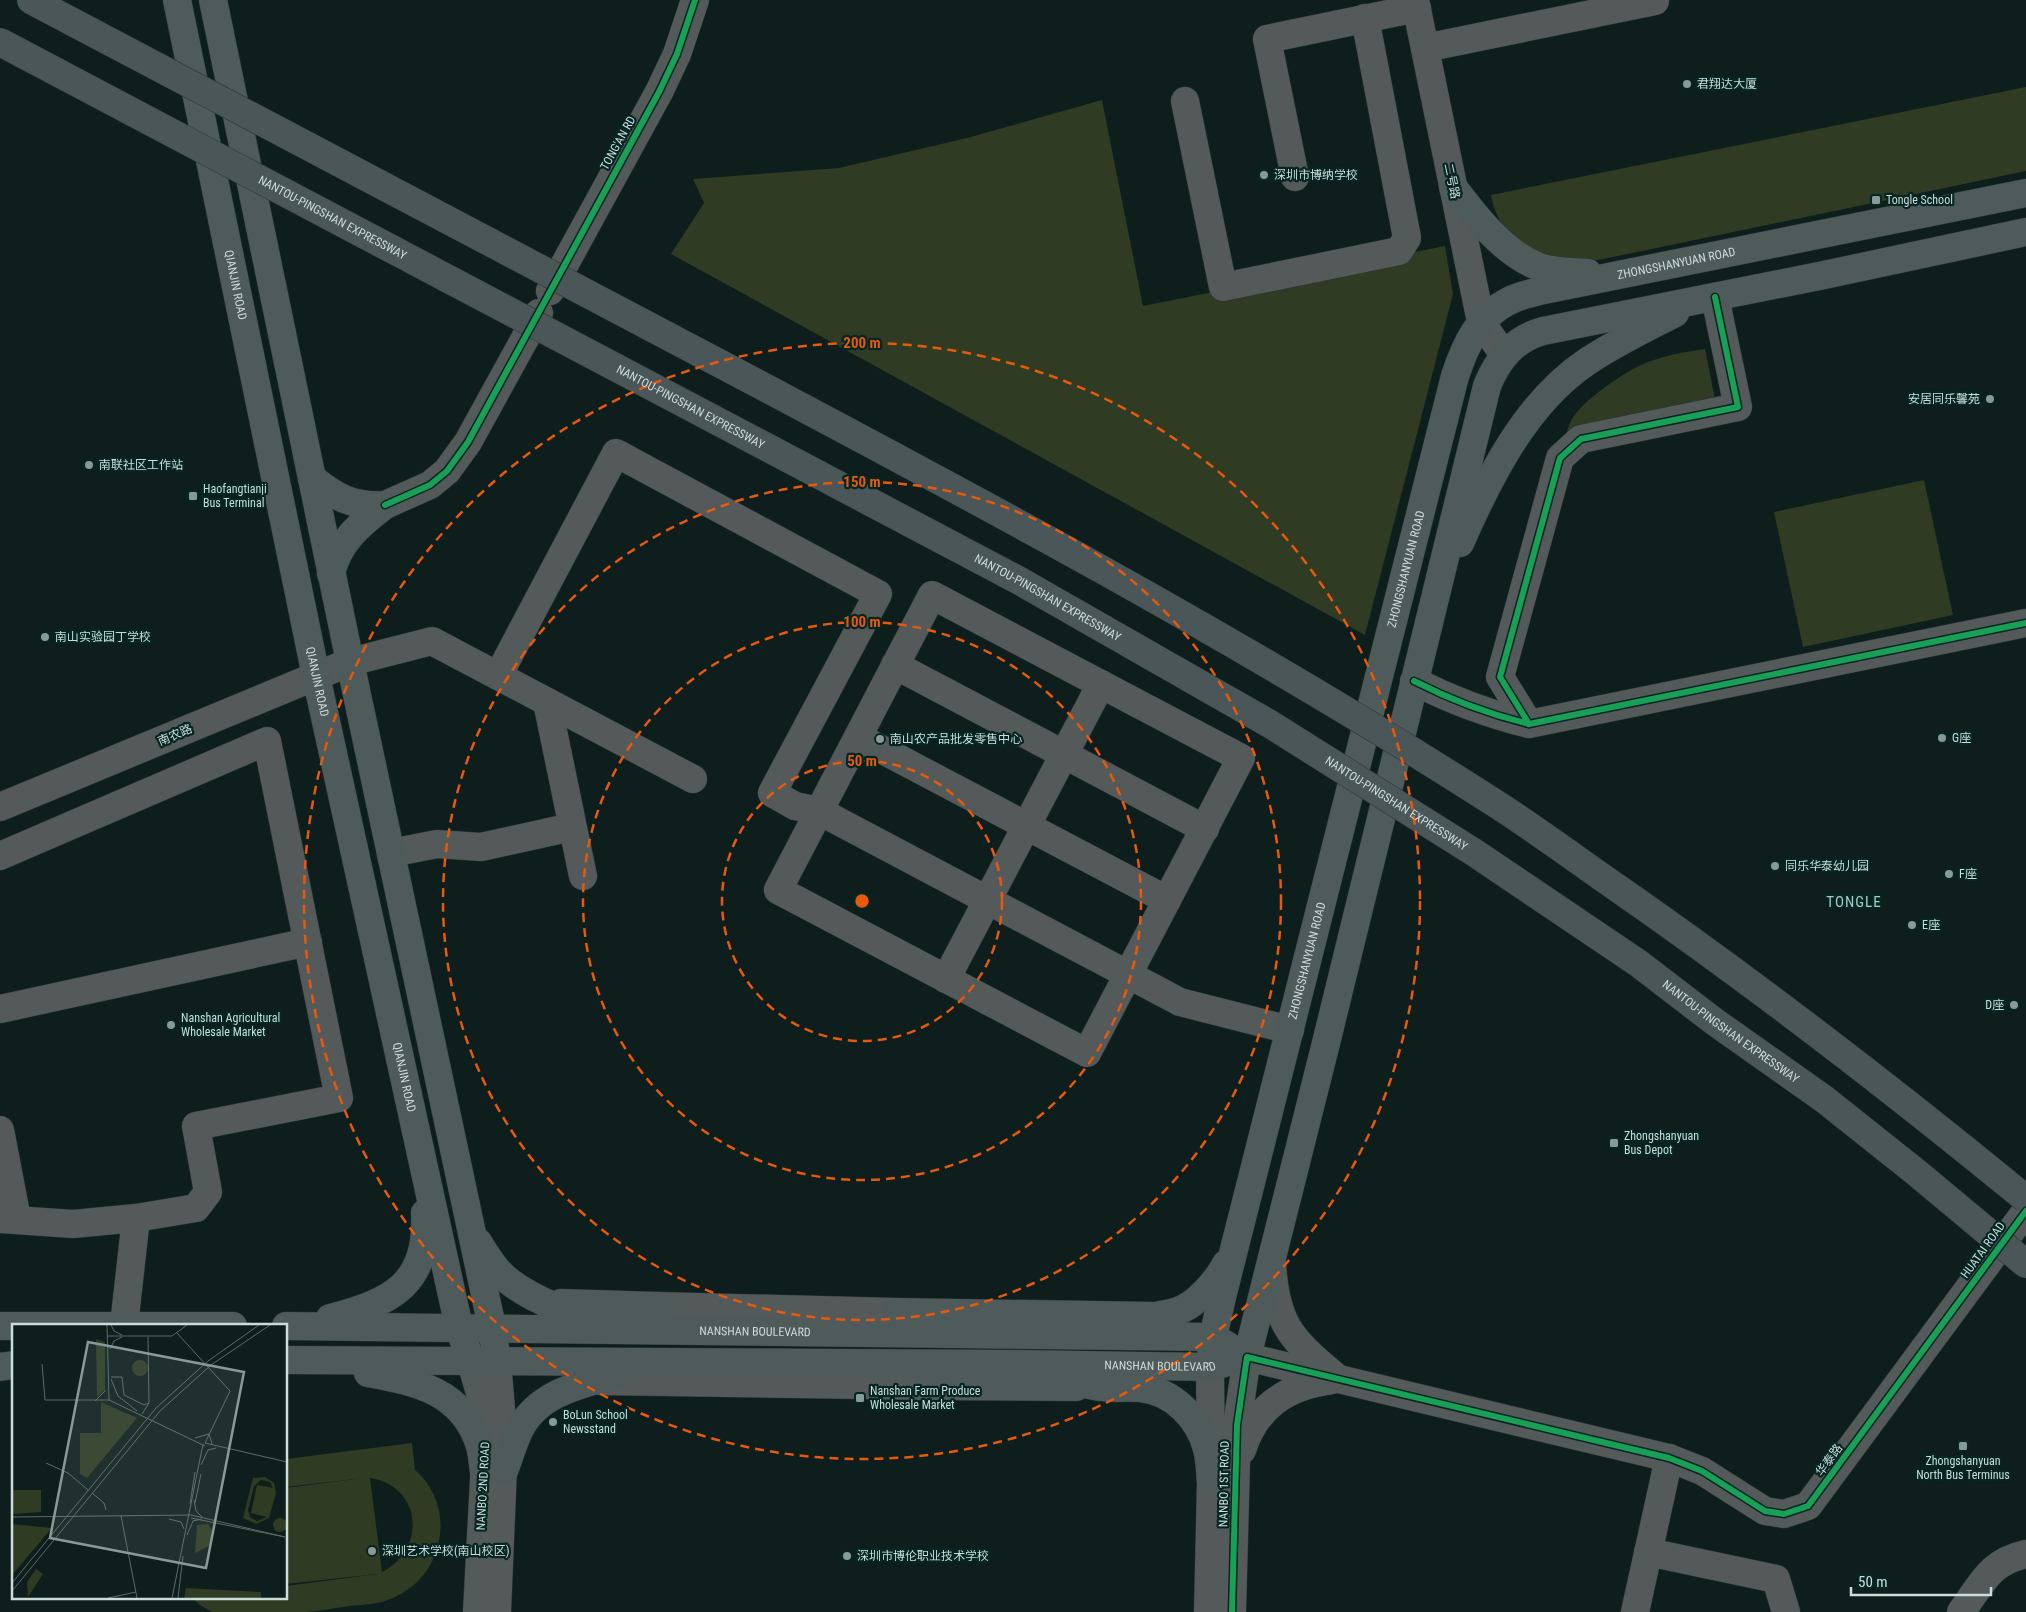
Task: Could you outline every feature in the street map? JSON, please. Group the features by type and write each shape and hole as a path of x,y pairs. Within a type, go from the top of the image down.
{"highway":[{"path":"31,0 1042,536 1298,681 1495,803 1666,922 1822,1036 2026,1199"},
{"name":"NANTOU-PINGSHAN EXPRESSWAY","path":"0,42 1018,580 1270,724 1476,853 1638,963 1715,1022 1824,1099 1917,1173 2026,1264"}],"main road":[{"name":"QIANJIN ROAD","path":"177,0 316,676 459,1327 484,1362"},
{"path":"214,0 331,574 492,1327 484,1362"},
{"path":"1453,186 1488,230 1508,249 1540,267 1559,271 1627,273"},
{"name":"ZHONGSHANYUAN ROAD","path":"1210,1367 1213,1337 1455,376 1462,354 1481,322 1493,310 1516,298 1539,291 2026,193"},
{"path":"1246,1357 1327,1039 1487,386 1493,371 1504,355 1516,343 1529,335 1543,331 2017,236"},
{"path":"1429,621 1462,540 1490,483 1522,428 1540,405 1564,380 1587,362 1707,298"},
{"path":"312,478 330,493 350,503 371,506 384,505"},
{"path":"331,574 334,560 355,528 384,505"},
{"path":"288,1326 332,1318 363,1308 401,1289 413,1274 421,1253 425,1223 421,1154"},
{"path":"472,1231 499,1272 522,1289 606,1329"},
{"path":"896,1312 1155,1316 1176,1312 1191,1304 1220,1275 1236,1247"},
{"path":"545,1301 562,1304 658,1306"},
{"path":"0,1307 117,1324"},
{"path":"976,1334 1040,1314"},
{"path":"1155,1316 1213,1337"},
{"name":"NANSHAN BOULEVARD","path":"288,1326 1213,1337 1246,1357"},
{"name":"NANSHAN BOULEVARD","path":"290,1360 1019,1364 1210,1367 1246,1357"},
{"path":"290,1360 404,1380 424,1385 440,1393 454,1404 469,1422 494,1472"},
{"path":"494,1472 533,1410 548,1398 568,1388 652,1363"},
{"path":"1019,1364 1100,1387"},
{"path":"928,1386 1142,1388 1161,1393 1187,1412 1200,1430 1207,1449 1224,1480"}],"street":[{"path":"21,0 71,26"},
{"name":"TONG'AN RD","path":"384,505 411,495 430,485 447,471 468,442 658,92 677,54 695,0"},
{"path":"1295,177 1267,38 1365,18 1655,1"},
{"name":"二号路","path":"1422,16 1453,186 1481,322 1504,355"},
{"path":"1185,101 1223,287 1400,251 1407,238 1365,18"},
{"path":"1529,724 1500,677 1560,458 1581,439 1738,407 1707,298"},
{"path":"498,676 616,453 878,594 772,793 795,806 819,811 1180,1002 1290,1030"},
{"path":"932,595 1101,684 1241,758 1087,1053 778,890 932,595"},
{"path":"1414,681 1466,705 1529,724 2026,623"},
{"name":"南农路","path":"0,807 350,662 432,641 693,779"},
{"path":"895,665 1204,829"},
{"path":"946,979 1101,684"},
{"path":"547,702 583,876"},
{"path":"858,737 1167,900"},
{"path":"0,856 267,741 339,1098 196,1126 208,1192 196,1208 136,1218 73,1224 8,1219 0,1130"},
{"path":"391,853 437,844 481,847 572,827"},
{"path":"0,1009 308,942"},
{"name":"华泰路","path":"1246,1357 1669,1458 1702,1471 1765,1511 1784,1514 1808,1506 2026,1210"},
{"path":"124,1324 136,1218"},
{"path":"1272,1255 1273,1289 1278,1309 1288,1330 1309,1354 1338,1379"},
{"path":"606,1329 658,1306 896,1312 976,1334"},
{"name":"NANBO 1ST ROAD","path":"1208,1612 1224,1480 1237,1425 1246,1357"},
{"name":"NANBO 2ND ROAD","path":"477,1612 494,1472 503,1420 484,1362"},
{"path":"552,1362 596,1381 928,1386 1019,1364"},
{"name":"NANBO 1ST ROAD","path":"1210,1367 1224,1480 1232,1612"},
{"path":"1224,1480 1242,1449 1249,1429 1262,1411 1280,1397 1299,1388 1317,1382 1338,1379"},
{"path":"1634,1612 1669,1458"},
{"name":"NANBO 2ND ROAD","path":"494,1472 496,1612"},
{"path":"1648,1552 1776,1579 1786,1612"},
{"path":"1961,1612 1993,1568 2008,1559 2026,1554"}],"green space":[{"path":"2026,87 2026,171 1618,256 1575,262 1545,256 1532,250 1510,234 1495,210 1491,195"},
{"path":"1102,100 1143,306 1445,246 1453,294 1365,635 671,254 704,203 693,179 839,168 967,138"},
{"path":"1705,349 1716,404 1566,434 1577,412 1603,389 1624,374 1656,359"},
{"path":"1924,480 1953,615 1803,647 1774,512"},
{"path":"412,1443 415,1470 432,1491 438,1507 441,1525 438,1545 431,1564 419,1580 403,1593 383,1602 304,1612 212,1612 194,1600 288,1600 288,1586 377,1574 288,1584 288,1488 363,1478 288,1487 288,1459","holes":["370,1478 387,1483 400,1493 409,1505 412,1519 412,1534 406,1549 397,1562 382,1572"]}],"cycle path":[{"path":"385,505 430,485 447,471 468,442 659,92 677,54 695,0"},
{"path":"1529,724 1500,677 1560,458 1581,439 1738,407 1715,297"},
{"path":"1414,681 1470,706 1529,724 2026,623"},
{"name":"HUATAI ROAD","path":"1232,1612 1237,1425 1247,1357 1669,1458 1702,1471 1765,1511 1784,1514 1808,1506 2026,1211"}],"place":[{"name":"君翔达大厦","path":"1687,84"},
{"name":"深圳市博纳学校","path":"1264,175"},
{"name":"Tongle School","path":"1876,200"},
{"name":"安居同乐馨苑","path":"1990,399"},
{"name":"南联社区工作站","path":"89,465"},
{"name":"Haofangtianji Bus Terminal","path":"193,496"},
{"name":"南山实验园丁学校","path":"45,637"},
{"name":"G座","path":"1942,738"},
{"name":"南山农产品批发零售中心","path":"880,739"},
{"name":"同乐华泰幼儿园","path":"1775,866"},
{"name":"F座","path":"1949,874"},
{"name":"E座","path":"1912,925"},
{"name":"D座","path":"2014,1005"},
{"name":"Nanshan Agricultural Wholesale Market","path":"171,1025"},
{"name":"Zhongshanyuan Bus Depot","path":"1614,1143"},
{"name":"Nanshan Farm Produce Wholesale Market","path":"860,1398"},
{"name":"BoLun School Newsstand","path":"553,1422"},
{"name":"Zhongshanyuan North Bus Terminus","path":"1963,1446"},
{"name":"深圳艺术学校(南山校区)","path":"372,1551"},
{"name":"深圳市博伦职业技术学校","path":"847,1556"}],"district":[{"name":"TONGLE","path":"1854,902"}]}
